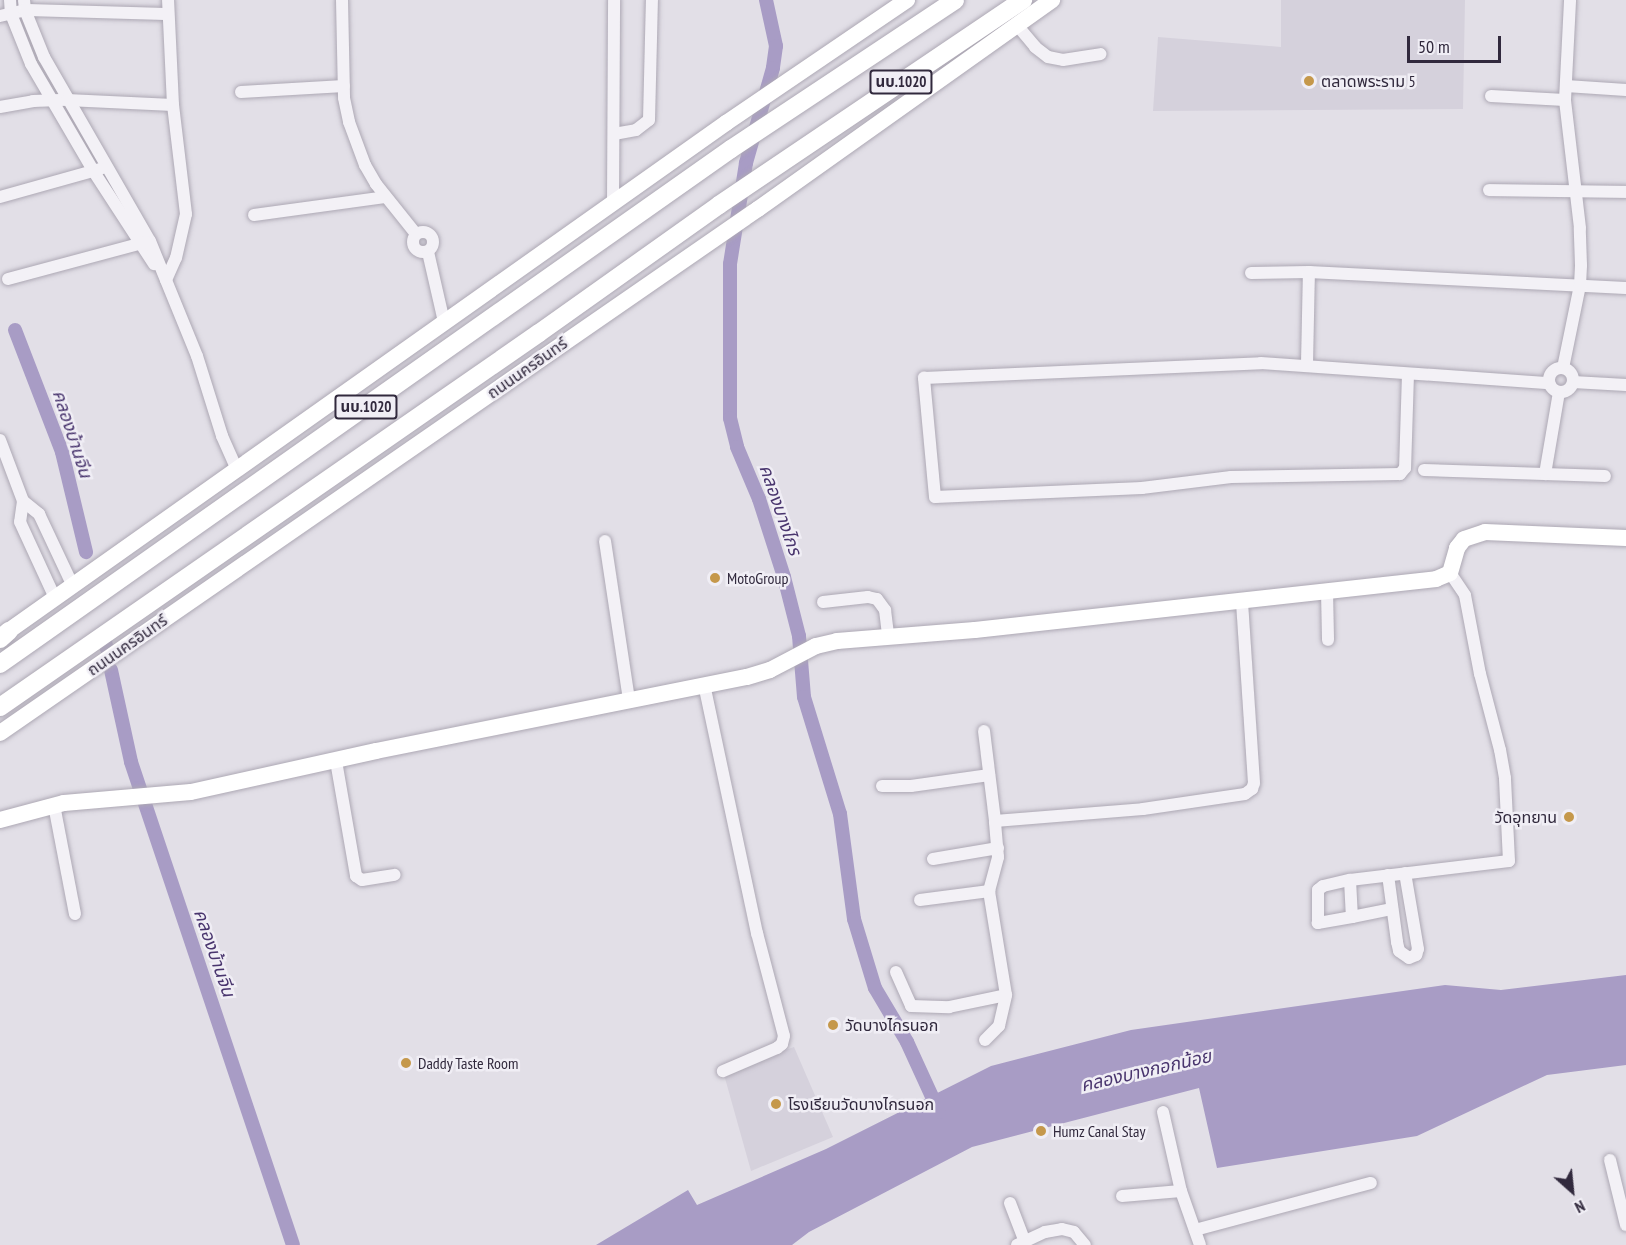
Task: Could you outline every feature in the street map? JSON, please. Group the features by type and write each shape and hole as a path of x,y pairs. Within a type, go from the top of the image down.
{"main road":[{"name":"นบ.1020","path":"3,635 54,596 726,123 907,0"},
{"name":"นบ.1020","path":"0,664 731,149 955,0"},
{"name":"ถนนนครอินทร์","path":"0,707 539,333 719,205 1023,0"},
{"name":"ถนนนครอินทร์","path":"0,733 758,208 1052,0"},
{"path":"0,820 54,805 135,795 153,796 191,792 770,670 816,646 888,635 975,630 1436,579 1450,573 1458,548 1464,539 1472,534 1485,532 1626,538"}],"street":[{"path":"9,0 6,15 52,101 94,172 145,243"},
{"path":"166,280 176,258 186,214 173,105 168,0"},
{"path":"342,0 344,86 349,122 357,145 385,197 417,234 412,241 414,248 420,253 428,252 444,322"},
{"path":"614,0 614,204"},
{"path":"614,134 636,130 649,120 652,0"},
{"path":"1563,368 1580,285 1580,228 1565,100 1570,0"},
{"path":"6,15 25,5 168,14"},
{"path":"25,5 44,57 107,165 166,280 197,356 222,436 236,468"},
{"path":"1016,24 1041,53 1048,57 1063,60 1101,54"},
{"path":"241,92 344,86"},
{"path":"1566,86 1626,90"},
{"path":"1491,96 1565,100"},
{"path":"0,107 33,101 67,100 173,105"},
{"path":"0,196 94,172 107,165"},
{"path":"1489,190 1574,189 1626,192"},
{"path":"254,215 385,197"},
{"path":"8,279 145,243"},
{"path":"1307,364 1309,272"},
{"path":"1251,273 1309,272 1626,288"},
{"path":"1408,374 1406,468 1400,474 1231,477 1142,488 935,497 924,378 1222,364 1307,364 1408,374 1549,383 1559,392"},
{"path":"1559,392 1568,390 1573,382 1571,373 1563,368"},
{"path":"1549,383 1554,371 1563,368"},
{"path":"1573,382 1626,385"},
{"path":"1545,474 1559,392"},
{"path":"0,440 23,501 20,522 54,596"},
{"path":"1424,470 1605,476"},
{"path":"23,501 39,514 72,584"},
{"path":"605,541 629,700"},
{"path":"1392,909 1318,923 1317,896 1323,886 1350,879 1509,861 1505,778 1500,750 1480,674 1465,595 1450,573"},
{"path":"1327,591 1328,640"},
{"path":"823,602 868,597 877,599 885,610 888,635"},
{"path":"995,821 1143,809 1245,794 1252,789 1254,783 1242,601"},
{"path":"704,684 757,933 784,1036 782,1044 777,1048 723,1071"},
{"path":"984,731 998,848 989,891 1006,995 999,1026 986,1040"},
{"path":"336,761 356,876 362,880 395,875"},
{"path":"882,786 904,787 989,775"},
{"path":"54,805 75,914"},
{"path":"933,859 998,848"},
{"path":"1388,875 1399,951 1409,958 1416,955 1419,949 1405,873"},
{"path":"1350,879 1352,917"},
{"path":"920,900 989,891"},
{"path":"896,972 910,1006 949,1007 1006,995"},
{"path":"1163,1112 1182,1191 1200,1245"},
{"path":"1610,1160 1626,1225"},
{"path":"1195,1230 1371,1183"},
{"path":"1122,1196 1182,1191"},
{"path":"1010,1203 1020,1243 1062,1229 1074,1232 1085,1245"}],"shaded area":[{"name":"ตลาดพระราม 5","path":"1281,0 1465,0 1463,109 1153,111 1158,37 1281,47"},
{"name":"โรงเรียนวัดบางไกรนอก","path":"794,1047 833,1137 751,1171 723,1071"}],"water":[{"name":"คลองบางกอกน้อย","path":"1626,975 1626,1065 1547,1075 1417,1136 1217,1168 1199,1088 972,1147 809,1232 792,1245 596,1245 688,1190 697,1205 826,1149 991,1066 1131,1030 1445,985 1501,990"}],"waterway":[{"name":"คลองบางไกร","path":"766,0 776,46 773,68 746,163 730,264 730,418 737,447 759,499 784,577 799,636 804,697 840,814 854,919 875,988 907,1042 939,1112"},
{"name":"คลองบ้านจีน","path":"15,330 62,452 86,552"},
{"name":"คลองบ้านจีน","path":"105,642 107,649"},
{"name":"คลองบ้านจีน","path":"111,670 131,762 293,1245"}],"place":[{"name":"ตลาดพระราม 5","path":"1309,81"},
{"name":"MotoGroup","path":"715,578"},
{"name":"วัดอุทยาน","path":"1569,817"},
{"name":"วัดบางไกรนอก","path":"833,1025"},
{"name":"Daddy Taste Room","path":"406,1063"},
{"name":"โรงเรียนวัดบางไกรนอก","path":"776,1104"},
{"name":"Humz Canal Stay","path":"1041,1131"}]}
